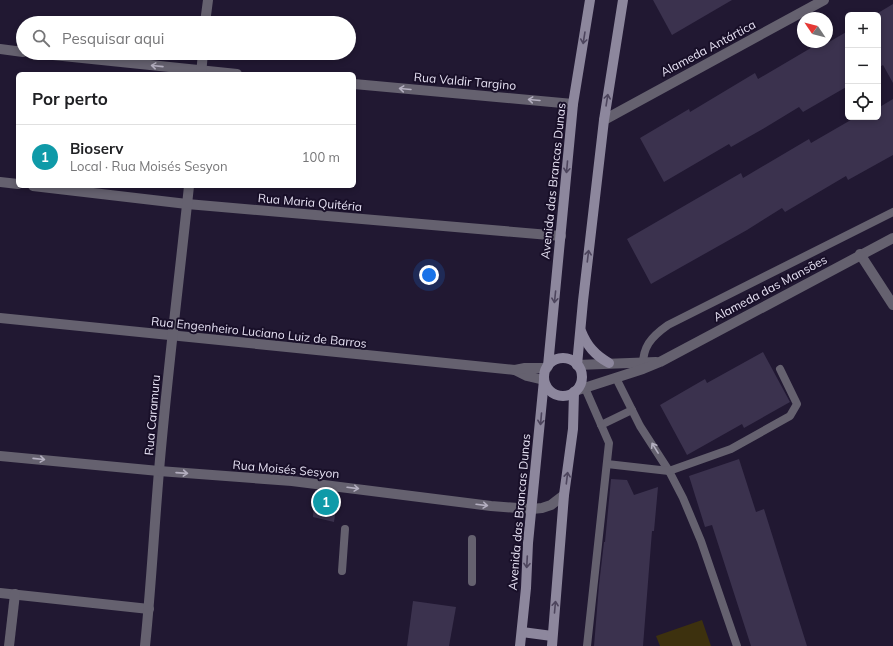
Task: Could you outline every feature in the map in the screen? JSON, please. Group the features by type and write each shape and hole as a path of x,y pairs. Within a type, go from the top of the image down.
{"main road":[{"name":"Avenida das Brancas Dunas","path":"547,367 573,104 590,0"},
{"path":"577,365 604,120 623,0"},
{"path":"581,329 584,340 590,349 609,363"},
{"path":"522,632 552,641 564,495 578,391 581,381 580,370 577,365 567,359 552,362 547,367 544,380 549,391 554,394 565,396 578,391"},
{"name":"Avenida das Brancas Dunas","path":"520,646 526,588 528,543 544,380"}],"street":[{"path":"206,16 208,0"},
{"name":"Alameda Antártica","path":"604,120 824,0"},
{"path":"0,49 16,51"},
{"path":"96,60 201,72 202,60"},
{"name":"Rua Valdir Targino","path":"356,84 573,104"},
{"path":"0,182 16,184"},
{"name":"Rua Maria Quitéria","path":"50,188 187,204 561,236"},
{"name":"Rua Caramuru","path":"145,646 159,471 189,188"},
{"name":"Alameda das Mansões","path":"577,365 609,363 643,365 660,362 860,254 893,238"},
{"path":"860,254 893,305"},
{"name":"Rua Engenheiro Luciano Luiz de Barros","path":"0,318 515,370 547,367"},
{"name":"Alameda das Mansões","path":"578,391 616,378 643,365"},
{"name":"Rua Engenheiro Luciano Luiz de Barros","path":"515,370 528,376 544,380"},
{"name":"Rua Moisés Sesyon","path":"0,456 159,471 292,481 532,510 551,505 564,495"},
{"path":"0,593 149,609"},
{"path":"9,646 15,594"}],"lane":[{"path":"643,365 648,344 651,339 668,325 893,212"},
{"path":"607,464 669,471 731,449 790,416 797,404 780,369"},
{"path":"616,378 640,426 669,471 683,498 701,541 737,646"},
{"path":"578,391 601,425 609,443 587,646"},
{"path":"601,425 632,410"},
{"path":"342,571 345,529"},
{"path":"472,539 472,582"}],"shaded area":[{"path":"702,620 711,646 660,646 656,636"}],"building":[{"path":"653,0 732,0 672,35"},
{"path":"893,4 893,83 883,65 881,66 881,12 880,12"},
{"path":"845,33 845,88 803,112 799,107 731,147 729,144 664,182 640,138 689,109 690,112 755,73 758,79 811,48 833,48 833,40"},
{"path":"893,99 893,155 848,180 846,176 785,212 782,208 747,230 651,284 627,239 741,173 743,178 809,139 811,143 851,120 881,120 881,106"},
{"path":"763,352 790,402 744,428 742,424 687,455 660,405 705,379 707,383"},
{"path":"739,459 756,512 764,509 807,646 751,646 712,525 705,527 689,476"},
{"path":"611,479 627,480 634,495 658,487 654,531 652,531 643,646 594,646 599,585"},
{"path":"315,490 338,493 334,522 313,517"},
{"path":"413,601 456,607 449,646 407,646"}],"place":[{"name":"Bioserv","path":"326,502"}]}
